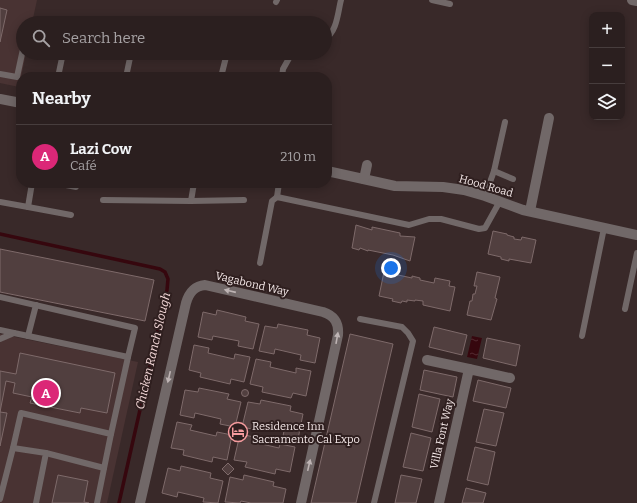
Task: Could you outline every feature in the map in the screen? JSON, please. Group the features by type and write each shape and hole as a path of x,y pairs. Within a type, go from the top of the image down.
{"street":[{"path":"632,0 637,1"},
{"path":"0,98 16,102"},
{"path":"530,211 549,118"},
{"path":"364,179 367,165"},
{"name":"Hood Road","path":"332,172 395,186 443,187 464,190 530,211 637,235"},
{"name":"Vagabond Way","path":"140,503 187,298 196,287 205,285 328,314 332,316 338,325 338,335 300,503"},
{"path":"427,360 510,378"},
{"name":"Villa Font Way","path":"439,503 469,369"}],"lane":[{"path":"332,31 340,0"},
{"path":"432,0 450,4"},
{"path":"18,72 21,60"},
{"path":"59,72 62,60"},
{"path":"127,72 130,60"},
{"path":"222,72 225,60"},
{"path":"283,72 288,60"},
{"path":"0,74 16,78"},
{"path":"485,196 494,171 505,122"},
{"path":"494,171 513,179"},
{"path":"28,207 31,188"},
{"path":"191,201 193,188"},
{"path":"260,263 272,201 277,197 278,188"},
{"path":"277,197 409,225 429,219 441,219 479,229 485,228 500,201"},
{"path":"103,200 244,200"},
{"path":"0,202 71,215"},
{"path":"582,336 604,228"},
{"path":"625,309 637,253"},
{"path":"0,297 135,328 97,503"},
{"path":"28,336 36,305"},
{"path":"360,319 402,327 413,341 374,503"},
{"path":"0,330 128,357"},
{"path":"0,339 14,333"},
{"path":"0,499 21,413 111,434"},
{"path":"13,448 46,453 104,468"},
{"path":"36,503 46,453"}],"shaded area":[{"path":"0,0 37,0 34,16 16,16 16,60 25,60 22,72 16,72 16,86 0,83"},
{"path":"0,334 138,362 107,503 0,503"}],"water":[{"path":"472,336 482,338 477,359 467,357"}],"building":[{"path":"0,8 7,10 0,42"},
{"path":"356,225 372,230 372,227 400,233 400,236 415,237 410,261 393,255 368,251 360,248 359,250 352,248"},
{"path":"493,231 507,234 514,237 514,239 521,240 522,237 536,240 531,263 509,259 509,261 501,259 501,257 488,254"},
{"path":"0,249 154,280 145,321 0,292"},
{"path":"384,272 412,278 412,276 420,278 420,280 434,283 435,278 450,281 449,286 455,287 450,311 423,305 423,301 407,300 407,302 402,301 401,303 392,301 393,299 379,296"},
{"path":"477,272 500,277 495,298 497,299 491,320 467,315 470,301 472,301 473,294 475,294 477,286 474,286"},
{"path":"217,310 246,317 245,321 259,324 253,349 238,346 239,341 213,336 212,340 198,337 203,312 216,315"},
{"path":"278,324 308,330 307,335 320,338 315,363 300,360 301,355 275,349 274,354 259,351 265,326 277,328"},
{"path":"434,327 467,335 462,355 429,347"},
{"path":"350,334 393,344 356,503 311,503"},
{"path":"487,338 520,345 516,366 483,358"},
{"path":"194,345 209,348 208,353 234,359 235,354 250,357 244,382 231,379 230,384 200,377 201,373 189,370"},
{"path":"20,353 115,373 107,413 81,408 80,413 30,403 32,397 13,393 15,383 6,381 0,412 0,371 16,374"},
{"path":"256,359 271,362 270,367 296,373 296,368 311,371 306,396 293,393 291,398 262,392 263,387 250,384"},
{"path":"424,370 457,377 453,397 420,390"},
{"path":"478,380 511,388 506,408 473,401"},
{"path":"199,388 229,394 227,399 241,402 235,427 220,424 221,419 195,413 194,418 180,415 185,390 198,392"},
{"path":"245,389 248,390 248,396 245,397 242,396 241,393 242,390"},
{"path":"419,394 440,399 432,432 412,427"},
{"path":"261,400 291,406 290,411 303,414 298,439 283,436 284,431 258,425 257,430 242,427 248,402 260,404"},
{"path":"484,409 504,413 496,446 476,442"},
{"path":"0,412 7,413 0,446"},
{"path":"177,422 192,425 190,430 216,436 217,432 232,435 227,460 213,457 212,462 183,455 184,450 171,448"},
{"path":"411,433 431,438 423,471 403,467"},
{"path":"240,434 254,437 253,442 279,448 280,444 295,447 290,472 276,469 275,474 245,467 247,462 234,460"},
{"path":"475,447 495,452 488,485 467,480"},
{"path":"228,463 234,469 228,475 222,469"},
{"path":"181,466 211,473 210,478 223,481 218,503 203,502 204,498 178,492 177,497 162,493 168,468 180,471"},
{"path":"58,475 88,481 84,502 89,503 52,503"},
{"path":"244,475 274,482 273,486 286,489 283,503 251,503 241,501 240,503 225,502 230,477 243,480"},
{"path":"401,475 422,479 416,503 395,503"},
{"path":"466,488 486,493 483,503 462,503"}],"waterway":[{"name":"Chicken Ranch Slough","path":"0,234 160,269 165,272 168,279 167,290 119,503"}],"place":[{"name":"Lazi Cow","path":"46,393"},
{"name":"Residence Inn Sacramento Cal Expo","path":"238,432"}]}
